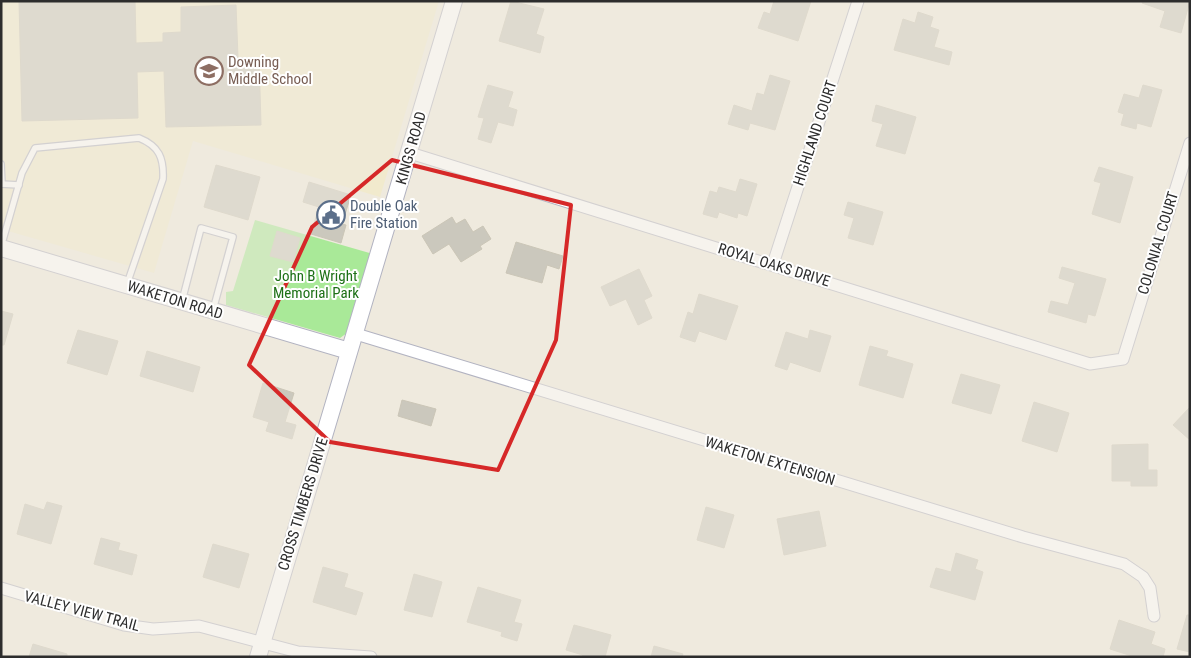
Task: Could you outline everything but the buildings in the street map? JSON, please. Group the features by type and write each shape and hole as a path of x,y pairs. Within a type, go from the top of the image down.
{"street":[{"name":"KINGS ROAD","path":"349,351 356,334 454,1"},
{"name":"HIGHLAND COURT","path":"773,264 858,1"},
{"name":"COLONIAL COURT","path":"1127,343 1190,143"},
{"name":"ROYAL OAKS DRIVE","path":"410,153 773,264 1090,364 1123,359 1127,343"},
{"name":"WAKETON ROAD","path":"1,248 349,351"},
{"name":"WAKETON EXTENSION","path":"356,334 1023,537 1124,564 1143,577 1150,588 1154,616"},
{"name":"CROSS TIMBERS DRIVE","path":"260,649 349,351"},
{"name":"VALLEY VIEW TRAIL","path":"1,588 124,625 153,629 200,626 260,649 371,657"}],"lane":[{"path":"1,248 19,185 28,159 35,148 139,138 152,143 160,153 164,164 163,180 126,286"},
{"path":"1,164 2,184 19,185"},
{"path":"181,302 201,228 233,237 213,312"}],"highlighted area":[{"path":"392,160 571,205 556,340 498,470 330,442 249,365 312,227"}],"shaded area":[{"name":"Downing Middle School","path":"1,1 439,1 380,197 193,141 154,273 1,229"}],"green space":[{"name":"John B Wright Memorial Park","path":"255,220 373,254 347,333 340,338 226,305 226,292 233,291"}],"place":[{"name":"Downing Middle School","path":"209,71"},
{"name":"Double Oak Fire Station","path":"331,215"}]}
